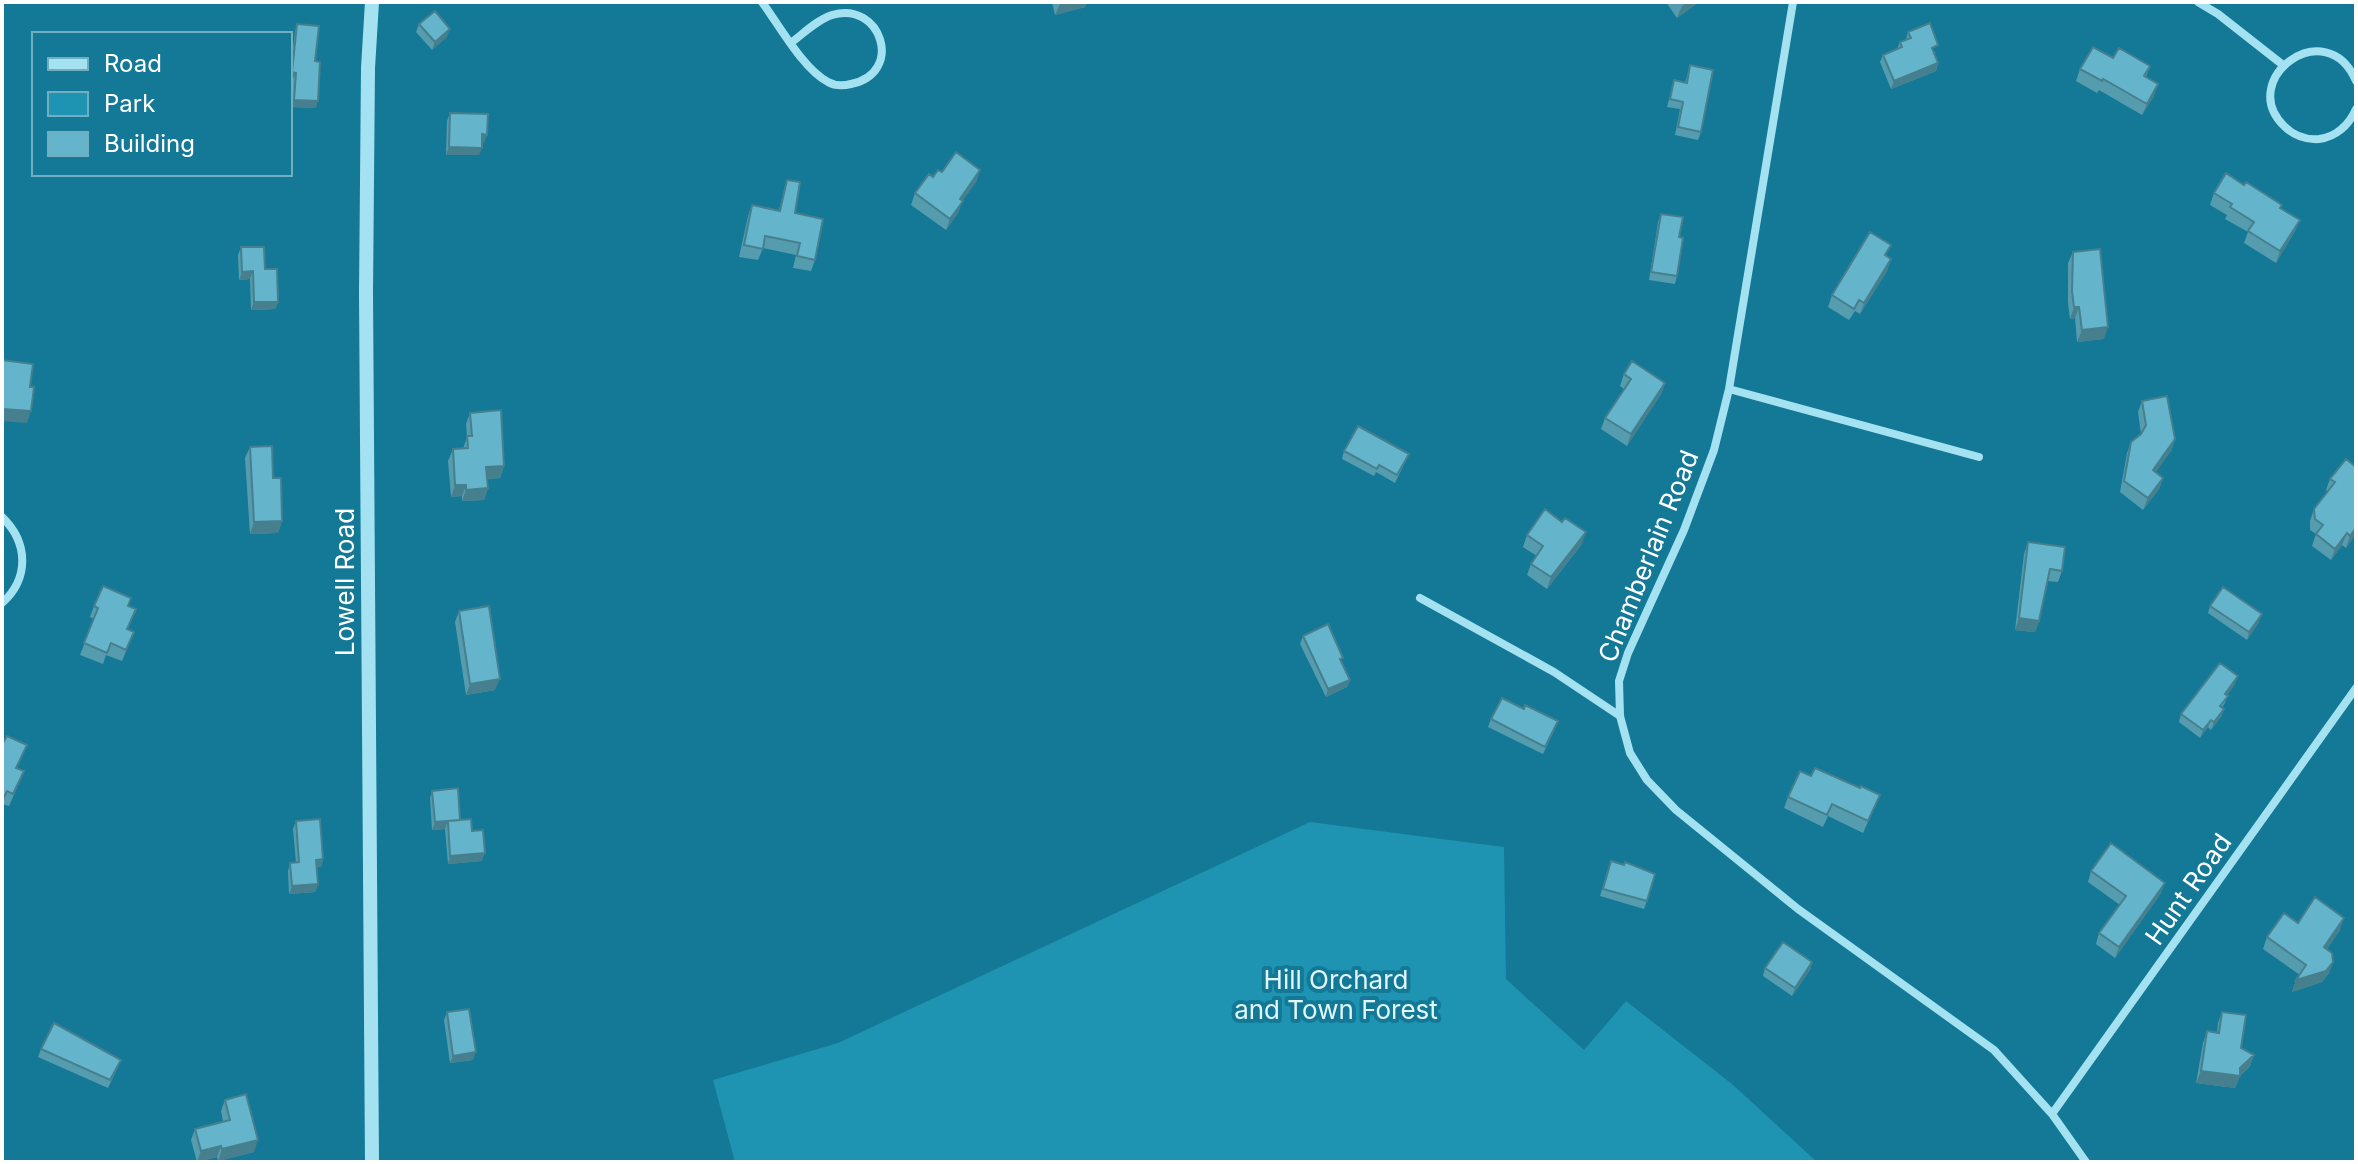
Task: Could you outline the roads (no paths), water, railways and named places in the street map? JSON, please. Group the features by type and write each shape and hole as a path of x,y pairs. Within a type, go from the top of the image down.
{"street":[{"name":"Lowell Road","path":"372,2 368,68 366,307 372,1162"},
{"path":"762,2 813,71 836,86 863,81 881,62 882,44 875,27 852,13 824,19 792,42"},
{"name":"Chamberlain Road","path":"1793,2 1729,389 1714,450 1684,530 1628,653 1619,681 1620,716 1630,753 1647,780 1676,810 1798,909 1994,1050 2052,1114 2086,1162"},
{"path":"2198,2 2283,65"},
{"path":"2356,81 2345,63 2322,52 2305,53 2283,65 2274,80 2271,97 2275,114 2292,133 2308,138 2325,138 2347,125 2356,109"},
{"path":"1729,389 1979,457"},
{"path":"2,517 21,543 23,561 20,579 2,603"},
{"path":"1420,598 1554,672 1620,716"},
{"name":"Hunt Road","path":"2052,1114 2356,688"}],"park label":[{"name":"Hill Orchard and Town Forest","path":"1336,994"}]}
